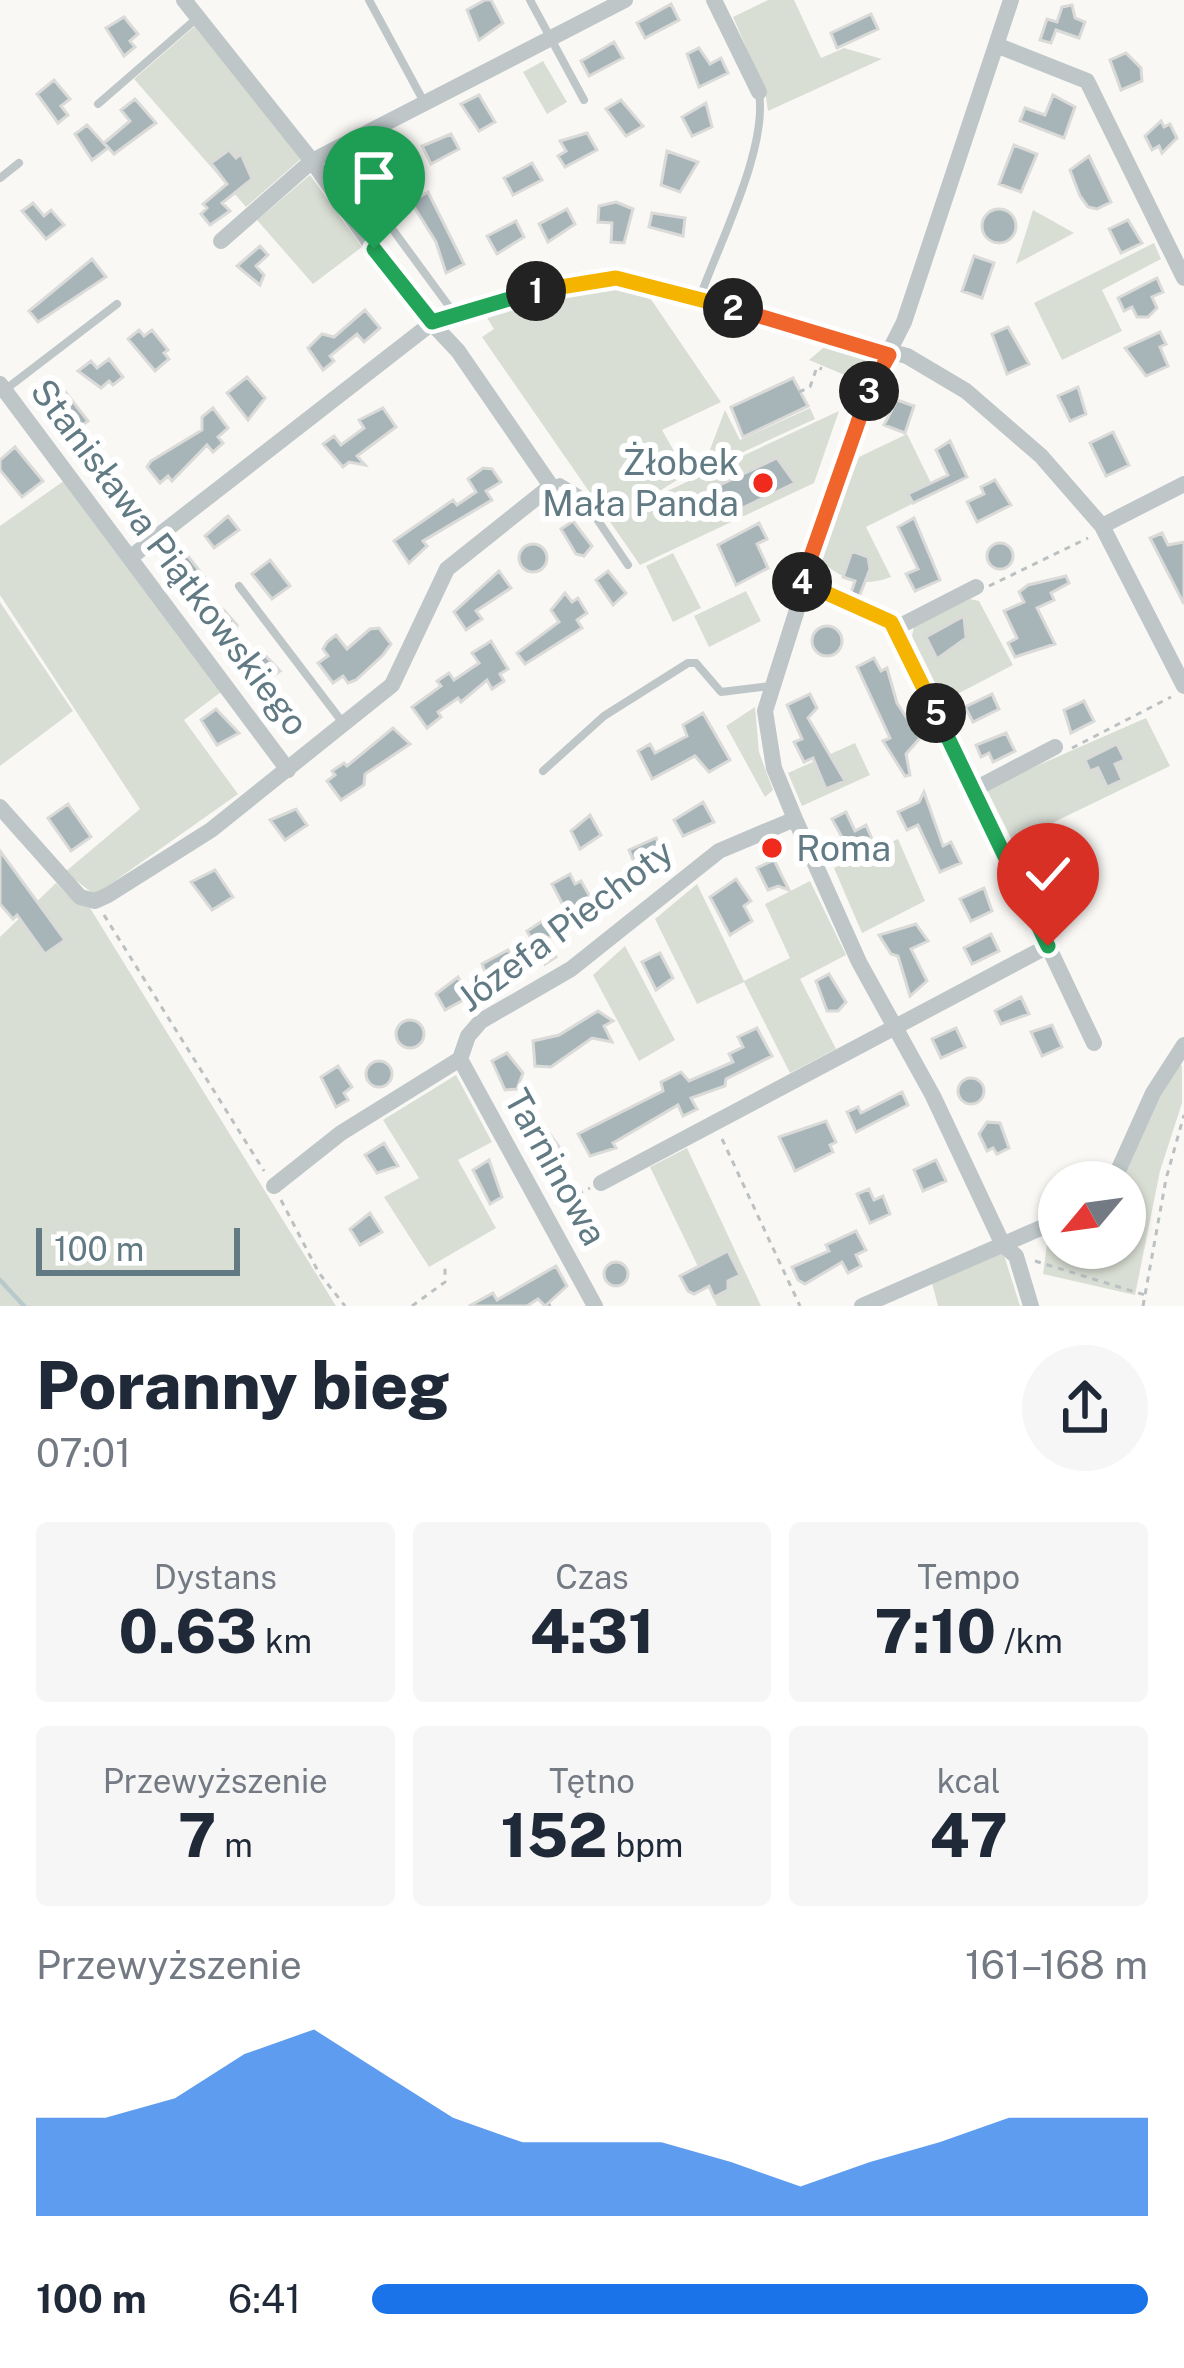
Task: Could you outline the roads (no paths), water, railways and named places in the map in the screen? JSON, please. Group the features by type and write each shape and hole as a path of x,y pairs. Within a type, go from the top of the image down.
{"street":[{"path":"0,807 58,876 80,897 95,901 196,841 392,686 447,569 551,486 498,405 410,300 312,161 184,0"},
{"path":"220,241 312,161 625,0"},
{"path":"714,0 759,92"},
{"path":"1011,0 889,355 861,406 801,585 770,686 766,737 795,819 1009,1251 1031,1306"},
{"path":"996,45 1088,81 1184,278"},
{"path":"131,557 432,322 459,319 537,291 616,278 700,297 889,355 907,356 966,391 1041,456 1102,526 1184,688"},
{"name":"Stanisława Piątkowskiego","path":"2,387 288,770"},
{"path":"1102,526 1184,484"},
{"path":"801,585 896,628 1094,1043"},
{"path":"896,628 976,587"},
{"path":"973,790 1055,747"},
{"name":"Józefa Piechoty","path":"274,1186 341,1133 460,1059 467,1036 481,1021 572,969 719,850 795,819"},
{"path":"601,1183 1048,946"},
{"path":"1122,1161 1153,1093 1184,1045"},
{"name":"Tarninowa","path":"460,1059 595,1306"},
{"path":"862,1306 1009,1251 1038,1233"}],"lane":[{"path":"369,0 424,102"},
{"path":"530,0 584,100"},
{"path":"98,104 197,18"},
{"path":"700,297 753,151 762,111 759,92"},
{"path":"334,149 459,319"},
{"path":"0,178 20,163"},
{"path":"2,387 117,304"},
{"path":"551,486 560,482 580,494 628,566"},
{"path":"239,586 344,724"},
{"path":"543,771 605,715 696,663 721,692 770,686"}],"waterway":[{"path":"0,1280 24,1306"}],"place":[{"name":"Żłobek Mała Panda","path":"763,483"},
{"name":"Roma","path":"772,848"}]}
